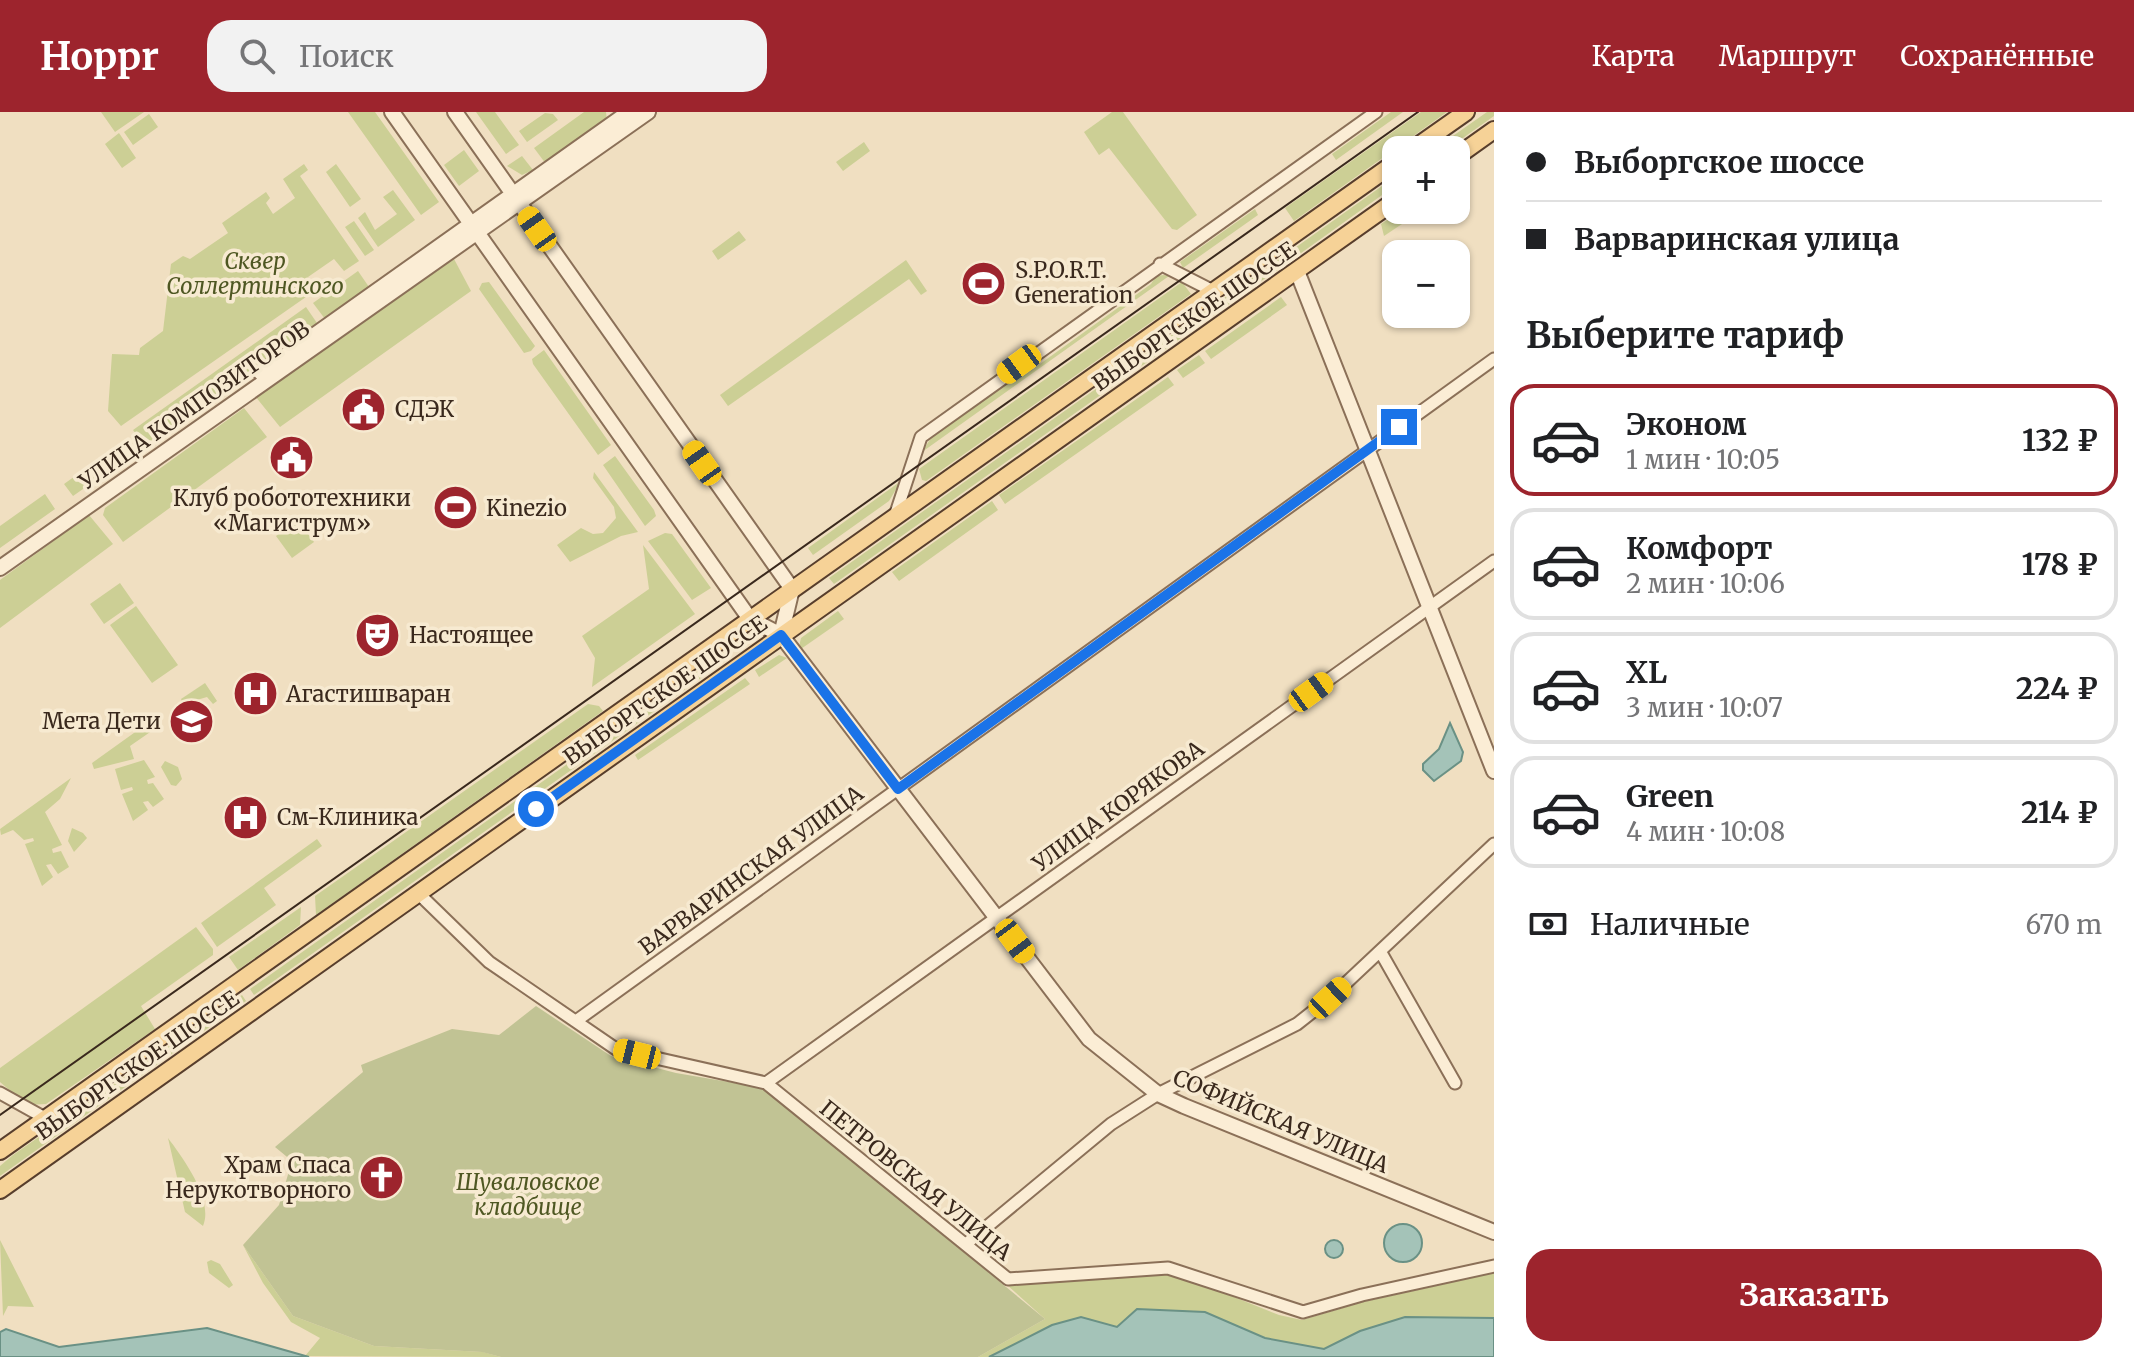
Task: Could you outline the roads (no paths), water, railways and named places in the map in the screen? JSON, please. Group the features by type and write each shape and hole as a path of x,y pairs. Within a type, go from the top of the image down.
{"main road":[{"path":"1432,136 1466,112"},
{"path":"1470,147 1494,130"},
{"name":"ВЫБОРГСКОЕ ШОССЕ","path":"0,1151 1382,172"},
{"name":"ВЫБОРГСКОЕ ШОССЕ","path":"0,1190 1382,210"}],"street":[{"path":"392,112 750,619 781,635 792,589 455,112"},
{"name":"УЛИЦА КОМПОЗИТОРОВ","path":"0,568 516,199 629,112"},
{"name":"УЛИЦА КОМПОЗИТОРОВ","path":"516,199 648,112"},
{"path":"895,516 921,437 1376,112"},
{"name":"УЛИЦА КОМПОЗИТОРОВ","path":"0,559 474,229"},
{"path":"1160,264 1213,291"},
{"path":"1297,271 1370,449 1494,771"},
{"name":"ВАРВАРИНСКАЯ УЛИЦА","path":"576,1021 1494,359"},
{"name":"УЛИЦА КОРЯКОВА","path":"766,1083 1494,561"},
{"name":"СОФИЙСКАЯ УЛИЦА","path":"781,635 1089,1039 1158,1094 1494,1232"},
{"path":"966,1244 1111,1124 1158,1094 1297,1024 1494,844"},
{"name":"ПЕТРОВСКАЯ УЛИЦА","path":"418,893 489,962 616,1049 766,1083 1008,1279 1168,1268 1303,1312 1492,1265"},
{"path":"1380,951 1455,1083"},
{"path":"0,1093 45,1118"}],"water":[{"path":"1450,723 1463,752 1461,761 1434,781 1423,770 1423,764 1439,749"},
{"path":"1403,1224 1417,1229 1422,1243 1417,1257 1403,1262 1389,1257 1384,1243 1389,1229"},
{"path":"1334,1240 1343,1249 1334,1258 1325,1249"},
{"path":"1137,1309 1205,1312 1265,1338 1324,1349 1360,1331 1405,1317 1494,1318 1494,1357 989,1357 1052,1325 1081,1317 1117,1327"},
{"path":"207,1328 309,1357 0,1357 0,1332 6,1329 59,1347"}],"tram line":[{"path":"0,1115 1418,112"}],"place":[{"name":"S.P.O.R.T. Generation","path":"984,283"},
{"name":"СДЭК","path":"364,409"},
{"name":"Клуб робототехники «Магиструм»","path":"292,457"},
{"name":"Kinezio","path":"455,508"},
{"name":"Настоящее","path":"378,635"},
{"name":"Агастишваран","path":"255,694"},
{"name":"Мета Дети","path":"192,721"},
{"name":"См-Клиника","path":"246,817"},
{"name":"Храм Спаса Нерукотворного","path":"382,1178"}],"park label":[{"name":"Сквер Соллертинского","path":"255,274"},
{"name":"Шуваловское кладбище","path":"528,1194"}]}
